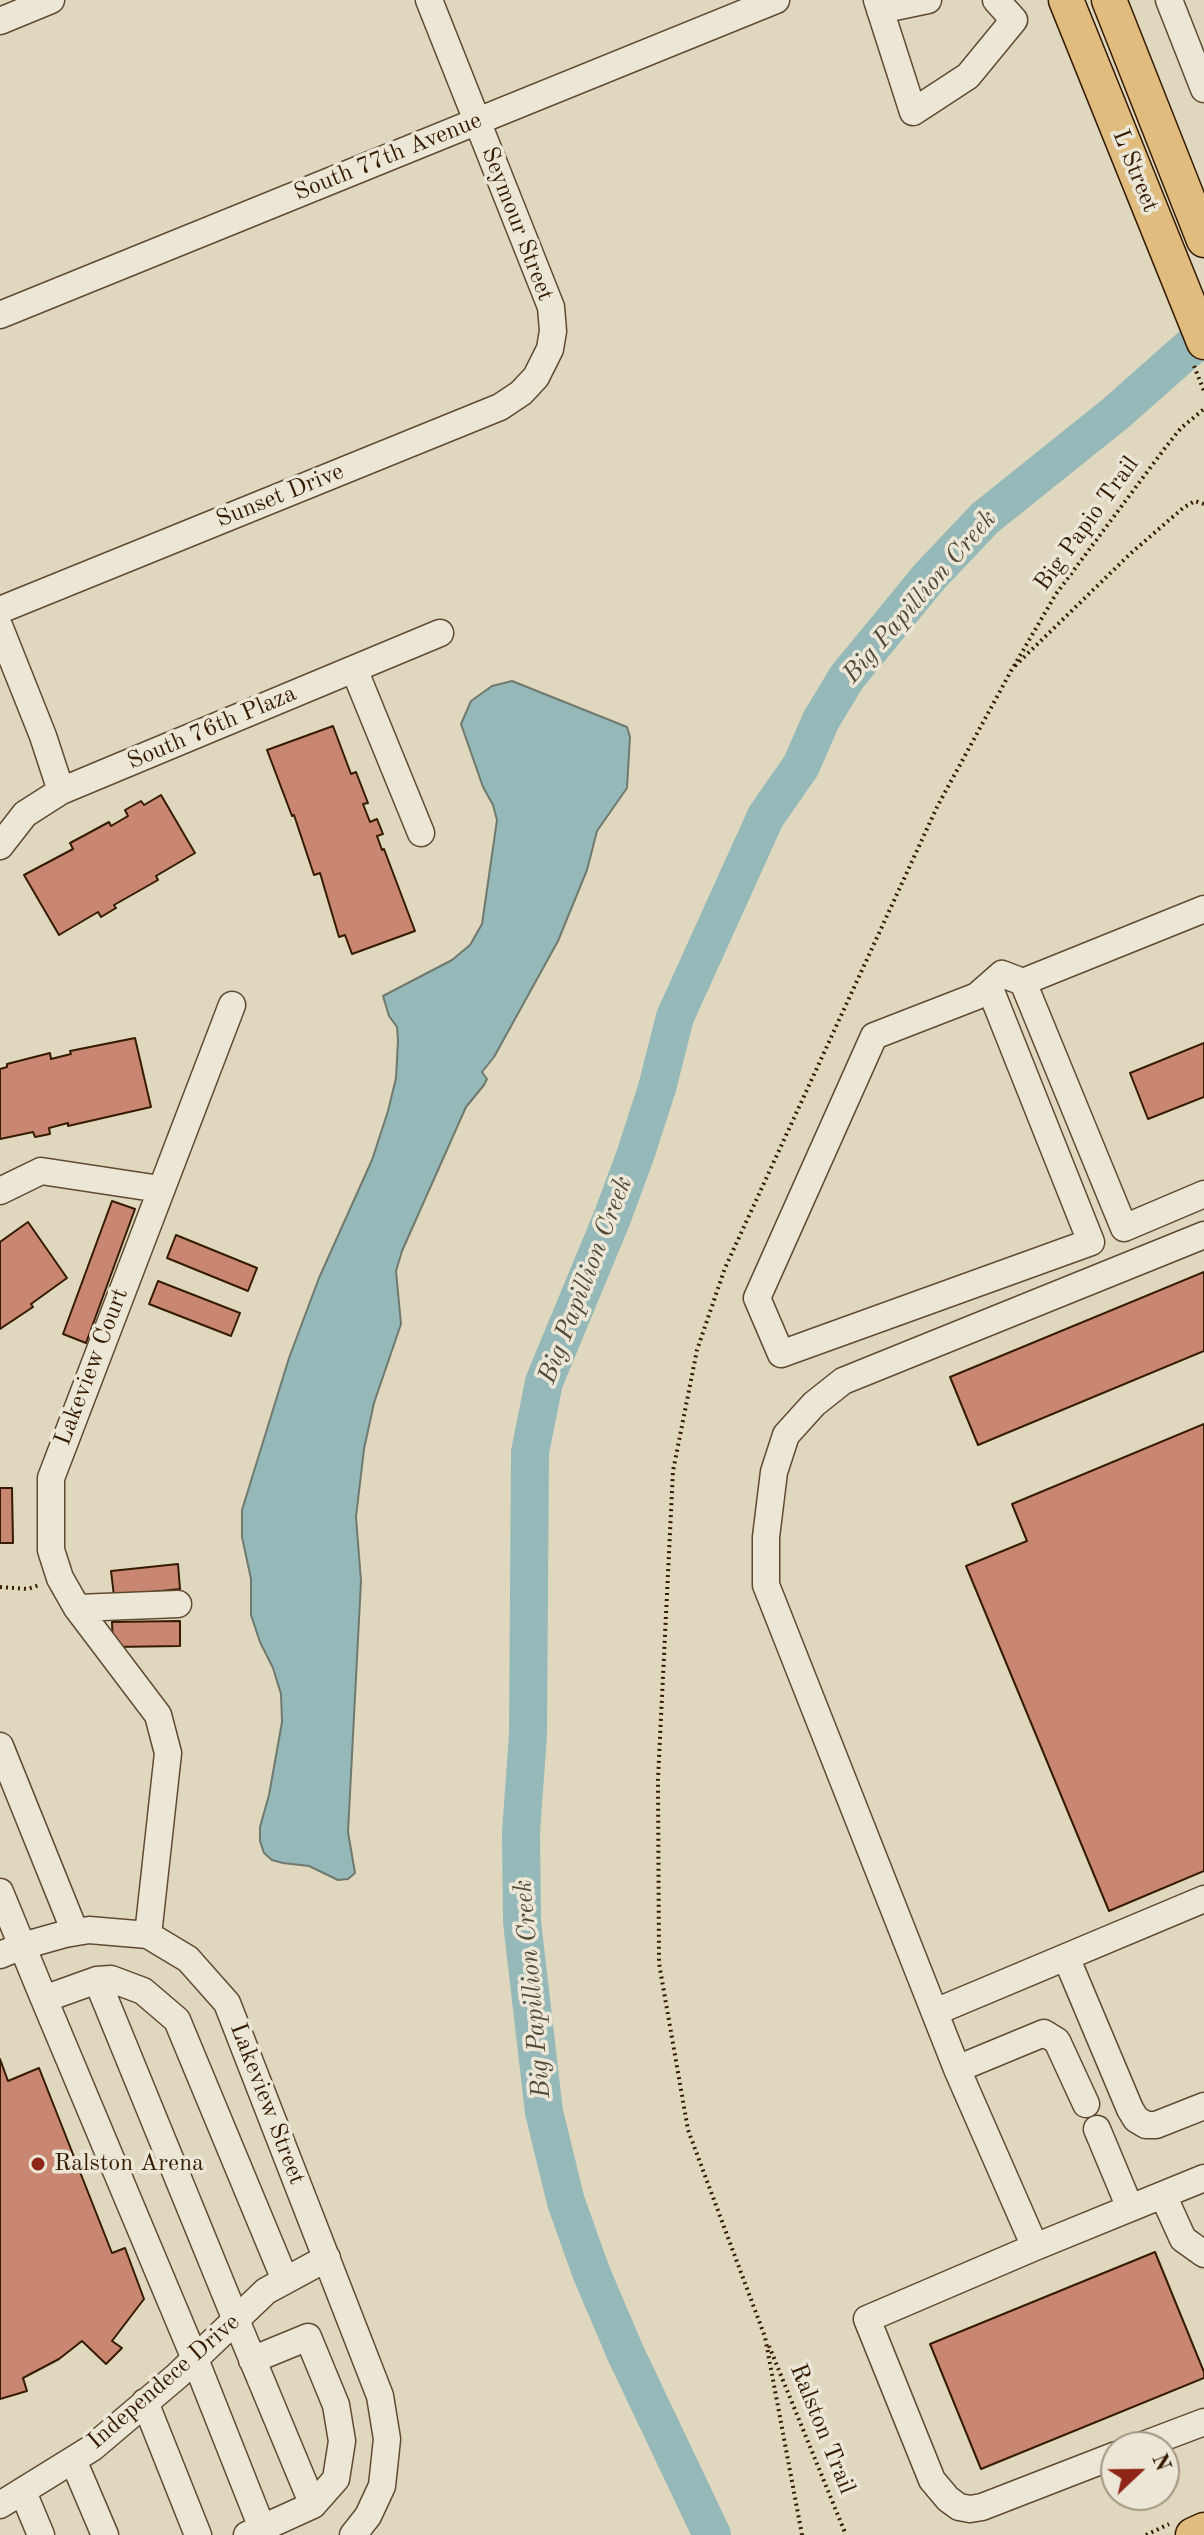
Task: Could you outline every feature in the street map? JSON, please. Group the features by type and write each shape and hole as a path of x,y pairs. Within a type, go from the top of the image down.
{"main road":[{"name":"L Street","path":"1066,0 1204,342"},
{"name":"L Street","path":"1109,0 1204,240"},
{"path":"1193,2535 1204,2530"}],"street":[{"path":"0,21 51,0"},
{"name":"Seymour Street","path":"429,0 551,307 553,331 545,362"},
{"name":"South 77th Avenue","path":"0,315 776,0"},
{"path":"928,0 879,5 913,112 968,76 1014,20 996,0"},
{"path":"1169,0 1204,89"},
{"name":"Sunset Drive","path":"0,610 500,407 521,393 545,362"},
{"path":"0,628 43,736 61,791"},
{"name":"South 76th Plaza","path":"0,846 25,814 61,791 440,633"},
{"path":"354,669 421,833"},
{"path":"1204,909 1023,982 1002,974 977,996 874,1036 757,1298 781,1354 1091,1242 1204,1194"},
{"path":"1023,982 1124,1228"},
{"path":"989,986 1091,1242"},
{"name":"Lakeview Court","path":"148,1935 168,1753 158,1715 77,1608 60,1578 51,1550 51,1478 232,1005"},
{"path":"0,1191 41,1171 160,1189"},
{"path":"1035,2247 957,2069 766,1585 766,1537 774,1472 786,1435 814,1404 843,1381 1204,1235"},
{"path":"77,1608 178,1604"},
{"path":"0,1746 75,1932"},
{"path":"0,1892 11,1951 44,1999 195,2359 254,2532 313,2505 336,2479 342,2441 336,2405 308,2337 252,2360"},
{"path":"935,2012 1204,1899"},
{"path":"11,1951 89,1930 148,1935"},
{"name":"Lakeview Street","path":"148,1935 188,1959 227,2003 380,2396 387,2439 382,2486 360,2526"},
{"path":"1066,1957 1136,2119 1146,2125 1156,2125 1204,2106"},
{"path":"44,1999 97,1980 111,1979 143,1991 177,2020 285,2280"},
{"path":"97,1980 313,2505"},
{"path":"957,2069 1044,2033 1057,2041 1086,2104"},
{"path":"1097,2129 1130,2208"},
{"path":"1100,2461 982,2507 959,2507 932,2480 867,2319 1204,2178"},
{"path":"1163,2195 1183,2239 1204,2254"},
{"name":"Independece Drive","path":"0,2505 92,2448 195,2359 266,2291 327,2258"},
{"path":"145,2402 198,2535"},
{"path":"1180,2431 1204,2422"},
{"path":"73,2460 105,2535"},
{"path":"23,2492 41,2535"}],"path":[{"name":"Big Papio Trail","path":"1204,409 1181,428 1056,594 1011,671 1162,526 1195,501 1204,504"},
{"path":"0,1587 28,1589 60,1578"},
{"name":"Ralston Trail","path":"802,2535 765,2337 846,2535"}],"water":[{"path":"512,681 627,727 630,737 627,788 597,831 587,870 558,941 494,1057 482,1072 487,1079 466,1107 396,1271 401,1324 374,1403 364,1449 356,1517 361,1581 348,1832 355,1873 348,1879 338,1880 309,1866 272,1860 264,1853 260,1841 260,1827 282,1722 281,1694 251,1615 251,1579 242,1537 242,1510 289,1358 319,1278 372,1160 388,1111 396,1078 398,1040 397,1027 389,1016 383,996 452,960 470,945 482,924 497,820 461,724 471,701 492,686"}],"building":[{"path":"333,726 351,774 356,772 368,803 363,804 370,822 377,819 383,834 377,836 415,931 352,954 345,935 339,937 320,873 314,875 267,750"},
{"path":"161,795 195,853 156,876 158,880 114,905 116,908 101,917 98,912 59,935 24,875 73,849 70,843 109,822 111,826 128,816 125,810 141,801 144,805"},
{"path":"135,1038 151,1107 49,1128 50,1134 35,1137 33,1132 0,1139 0,1069 7,1067 7,1064 50,1053 51,1059 71,1054 70,1051"},
{"path":"1204,1043 1204,1097 1148,1119 1130,1073"},
{"path":"112,1201 135,1209 86,1343 63,1334"},
{"path":"28,1222 67,1278 31,1304 33,1307 0,1329 0,1242"},
{"path":"176,1235 257,1268 248,1291 167,1258"},
{"path":"1204,1272 1204,1351 978,1445 950,1377"},
{"path":"158,1281 240,1313 231,1336 149,1304"},
{"path":"1204,1424 1204,1871 1109,1911 966,1566 1027,1541 1012,1504"},
{"path":"0,1488 12,1488 13,1543 0,1543"},
{"path":"178,1564 180,1589 114,1596 111,1571"},
{"path":"180,1621 180,1646 113,1647 112,1622"},
{"name":"Ralston Arena","path":"0,2059 8,2081 39,2068 112,2253 125,2248 144,2299 112,2341 122,2348 106,2364 82,2341 59,2359 23,2378 27,2391 0,2399"},
{"path":"1155,2252 1204,2378 981,2469 930,2344"}],"waterway":[{"name":"Big Papillion Creek","path":"712,2535 625,2352 591,2272 566,2202 544,2112 522,1922 521,1832 528,1735 530,1452 544,1382 635,1156 675,1017 766,816 801,766 821,720 847,677 930,576 985,518 1116,413 1204,335"}],"place":[{"name":"Ralston Arena","path":"38,2164"}]}
